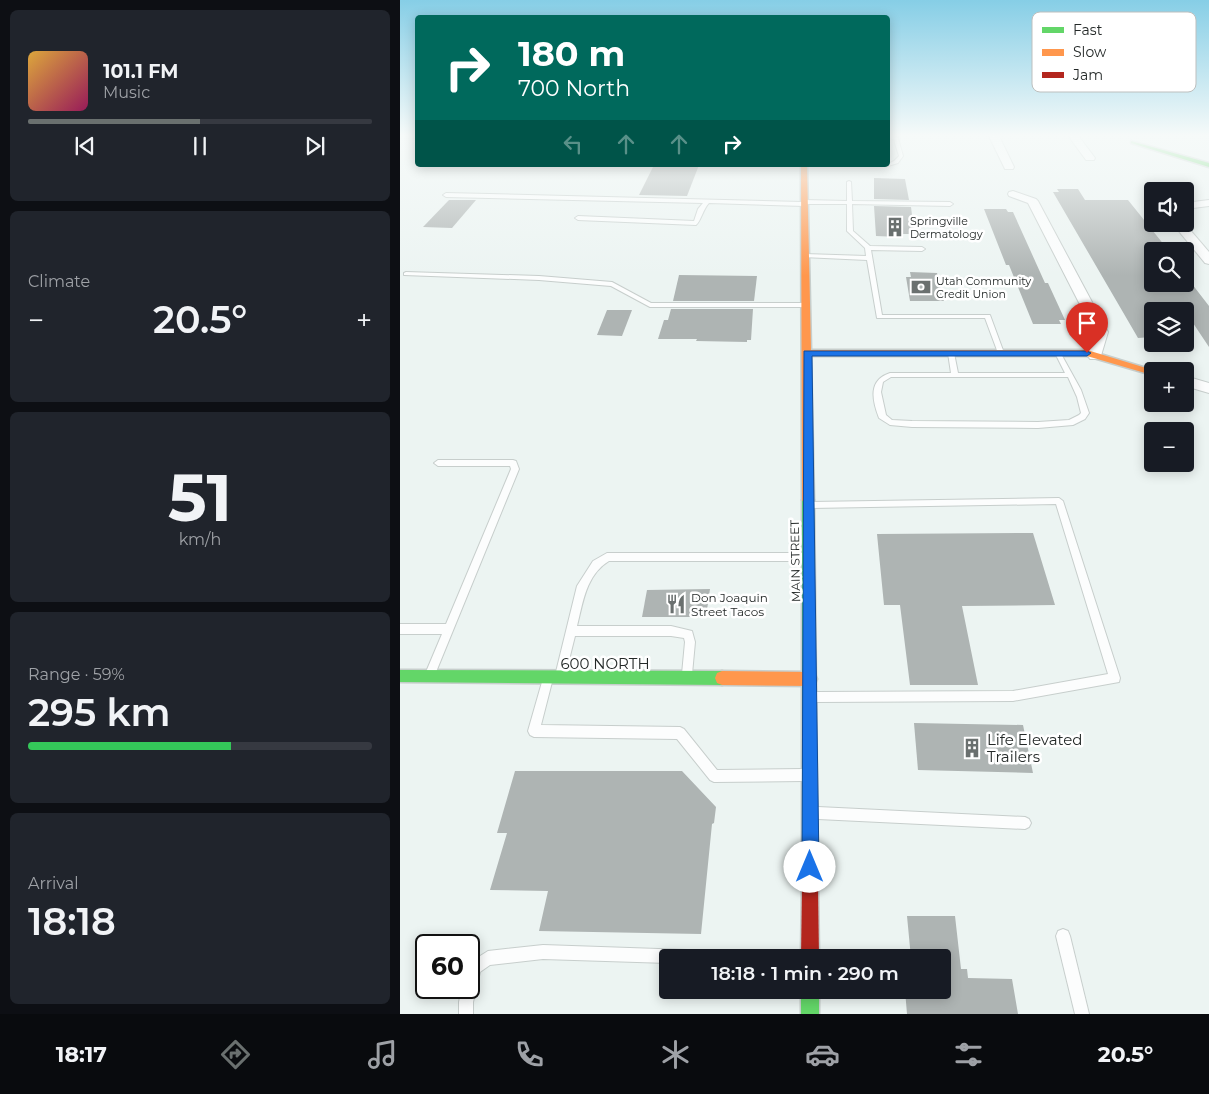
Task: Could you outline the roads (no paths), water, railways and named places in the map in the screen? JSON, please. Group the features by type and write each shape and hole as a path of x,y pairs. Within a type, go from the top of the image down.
{"main road":[{"name":"MAIN STREET","path":"804,181 810,679 810,949"},
{"path":"807,353 1087,353 1144,370"},
{"name":"600 NORTH","path":"400,676 810,679"},
{"path":"810,999 810,1014"}],"street":[{"path":"1013,194 1032,201 1101,332 1095,356"},
{"path":"1194,205 1209,203"},
{"path":"1186,232 1209,260"},
{"path":"1194,384 1209,388"}],"lane":[{"path":"849,182 850,231 868,248 879,317 988,316 1001,353"},
{"path":"446,195 707,202 950,204"},
{"path":"578,218 696,222 701,209 707,202"},
{"path":"868,248 922,250"},
{"path":"805,256 869,258"},
{"path":"406,274 539,278 612,284 650,305 806,305"},
{"path":"951,353 955,374"},
{"path":"1058,353 1069,375 1083,405 1085,413 1082,417 1070,423 1038,425 912,424 890,422 882,416 878,388 879,381 883,377 890,375 1069,375"},
{"path":"429,677 515,469 513,463 438,463"},
{"path":"808,505 1059,501 1115,678 1013,696 810,696"},
{"path":"809,558 607,557 596,564 582,586 572,631 534,731 680,733 714,776 810,775"},
{"path":"400,629 449,629"},
{"path":"572,631 672,631 688,634 690,642 686,679"},
{"path":"810,812 1026,823"},
{"path":"1064,936 1082,1014"},
{"path":"466,1014 466,1002 474,968 488,958 543,952 659,956"}],"place":[{"name":"Springville Dermatology","path":"895,227"},
{"name":"Utah Community Credit Union","path":"921,287"},
{"name":"Don Joaquin Street Tacos","path":"676,604"},
{"name":"Life Elevated Trailers","path":"972,748"}]}
